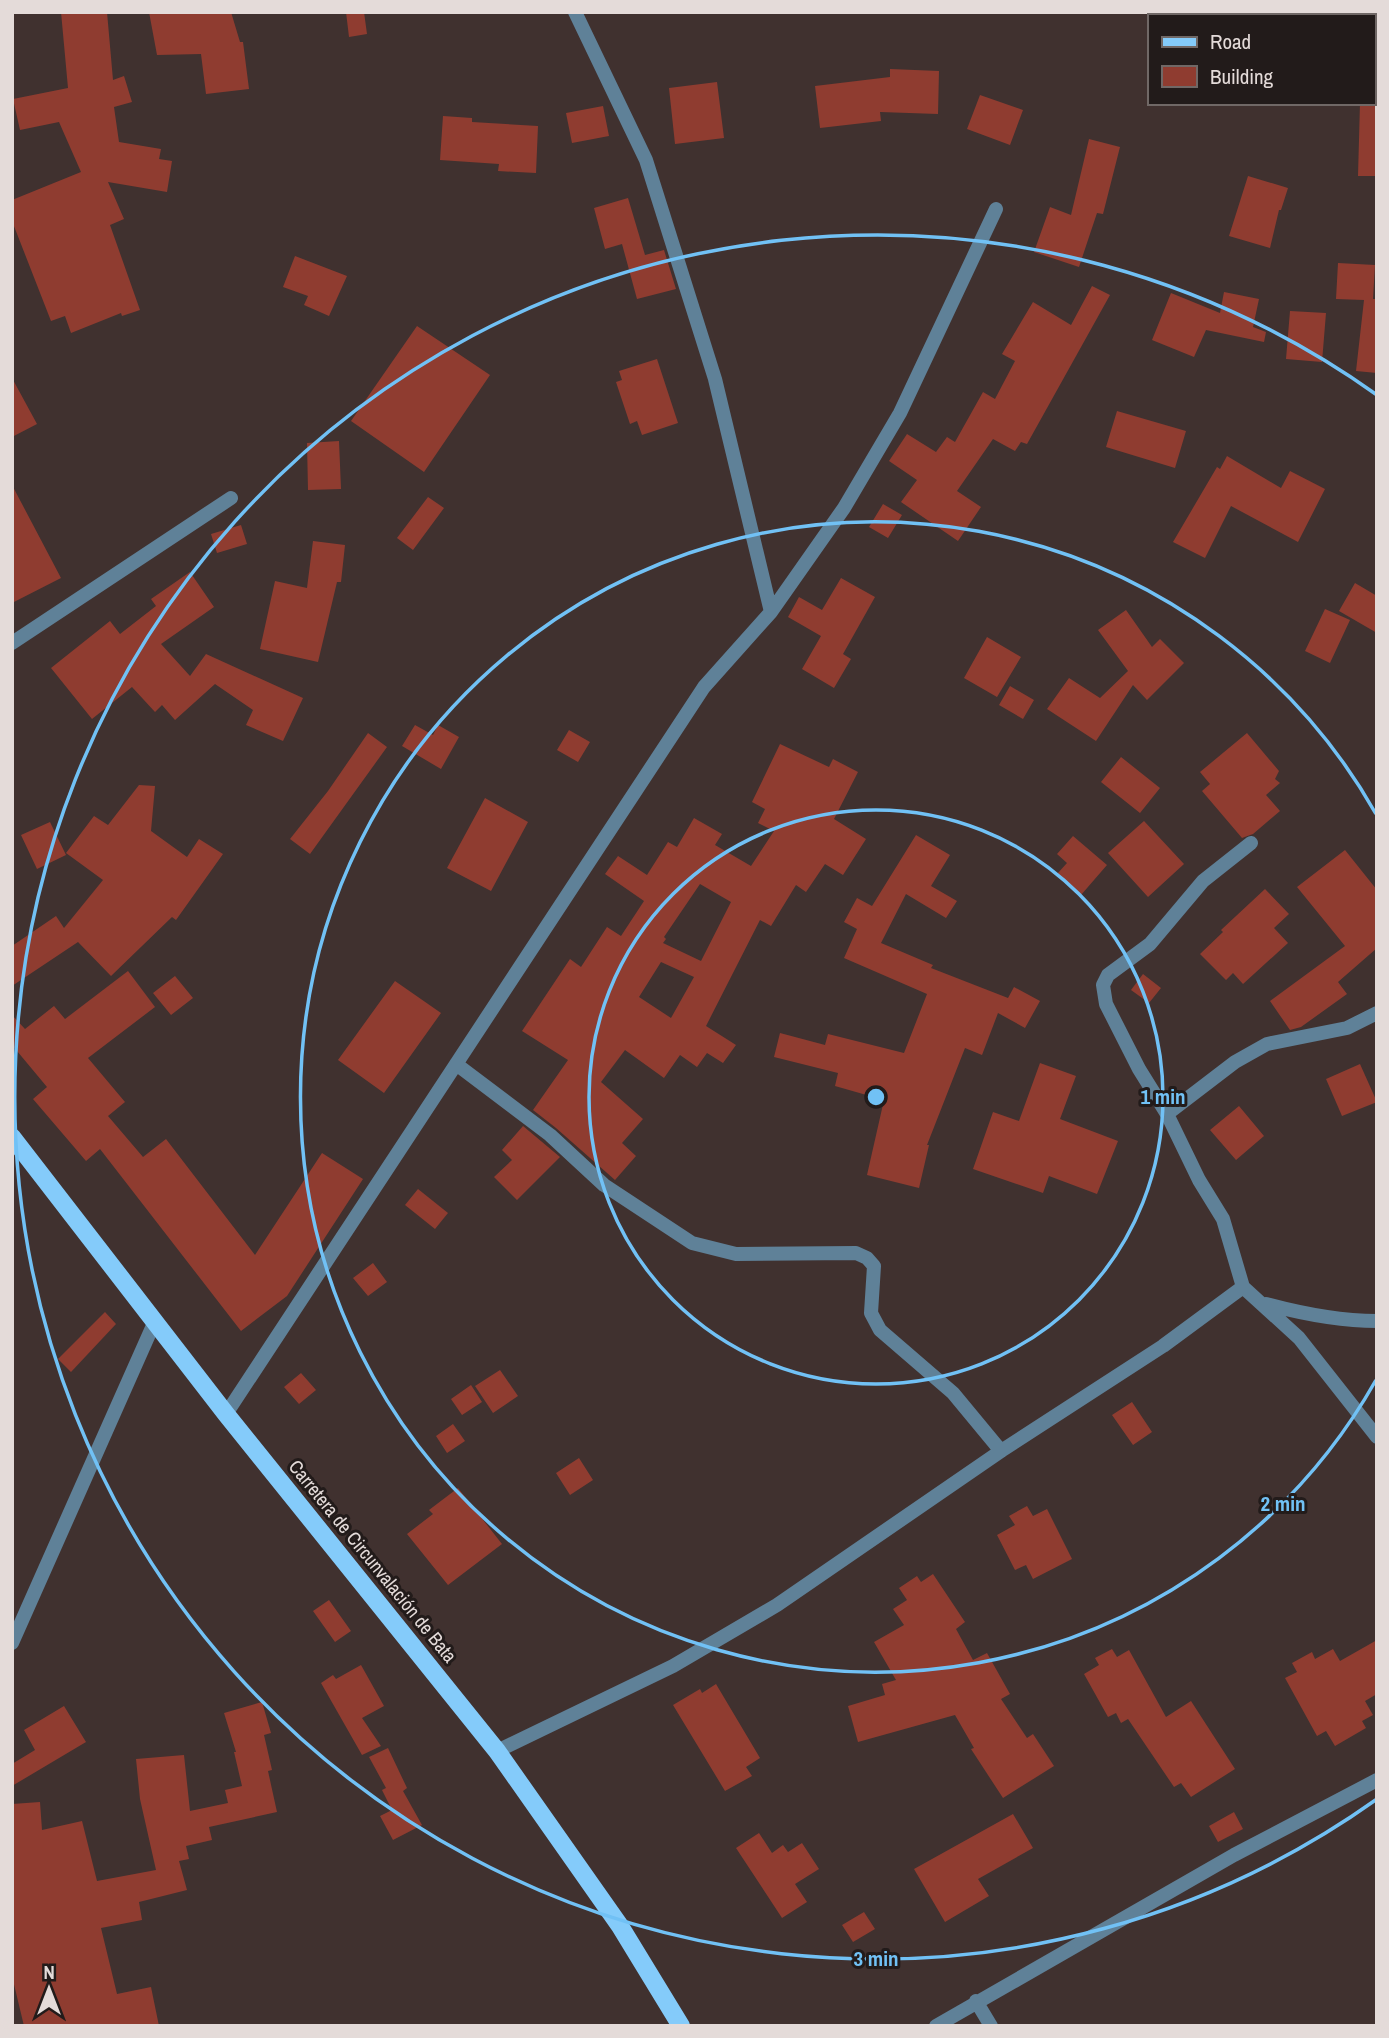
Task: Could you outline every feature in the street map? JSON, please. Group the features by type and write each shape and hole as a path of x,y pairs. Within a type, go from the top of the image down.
{"main road":[{"name":"Carretera de Circunvalación de Bata","path":"12,1137 226,1414 497,1751 620,1926 681,2026"}],"street":[{"path":"575,12 646,160 715,379 771,612"},
{"path":"226,1414 704,687 771,612 844,508 900,413 996,209"},
{"path":"12,643 231,498"},
{"path":"1251,843 1203,881 1150,944 1108,975 1103,985 1107,1004 1139,1069 1167,1114 1199,1180 1223,1219 1243,1287 1299,1338 1377,1437"},
{"path":"1167,1114 1235,1062 1267,1044 1347,1028 1377,1013"},
{"path":"456,1064 550,1135 604,1185 692,1243 736,1254 856,1253 867,1258 874,1266 871,1313 880,1330 953,1393 1001,1451"},
{"path":"497,1751 673,1666 777,1605 1001,1451 1163,1346 1243,1287"},
{"path":"1261,1303 1313,1317 1377,1321"},
{"path":"12,1643 155,1321"},
{"path":"936,2026 1234,1855 1377,1780"},
{"path":"976,2001 990,2026"}],"building":[{"path":"61,12 107,12 113,80 124,76 132,102 114,107 119,142 161,149 159,159 172,161 167,192 108,182 124,219 110,225 140,310 122,316 121,313 71,333 65,316 51,321 12,221 12,200 81,172 59,122 20,130 13,99 68,88"},
{"path":"149,12 231,12 240,42 243,42 249,89 206,94 201,54 157,55"},
{"path":"346,12 364,12 367,34 349,37"},
{"path":"890,69 939,71 938,114 880,112 881,121 820,128 815,86 890,77"},
{"path":"717,82 724,138 675,144 669,88"},
{"path":"980,95 1023,110 1010,145 967,129"},
{"path":"1377,101 1377,176 1358,176 1360,105 1375,105"},
{"path":"603,106 609,136 572,143 566,113"},
{"path":"443,116 472,118 472,122 538,126 536,173 498,171 499,164 440,160"},
{"path":"1089,139 1120,147 1103,214 1097,213 1079,267 1034,252 1050,207 1071,215"},
{"path":"1248,176 1288,188 1279,210 1270,248 1229,236"},
{"path":"628,198 645,255 664,250 676,289 637,299 622,244 605,249 594,208"},
{"path":"295,256 347,276 329,316 304,305 308,296 283,287"},
{"path":"1338,263 1375,265 1373,299 1377,299 1377,373 1356,371 1364,300 1336,299"},
{"path":"1092,286 1110,295 1027,444 1021,442 1015,451 993,439 957,491 981,507 958,541 901,502 917,480 889,461 907,434 936,452 947,437 955,442 983,392 995,399 1015,361 1002,354 1033,302 1071,325"},
{"path":"1224,292 1259,299 1253,327 1266,332 1264,342 1206,330 1194,357 1152,340 1171,293 1220,313"},
{"path":"1290,311 1326,313 1322,362 1286,359"},
{"path":"417,326 490,375 424,472 351,421"},
{"path":"657,359 678,423 642,435 637,421 630,424 616,382 622,380 619,371"},
{"path":"12,378 37,424 12,437"},
{"path":"1117,411 1186,431 1175,468 1106,447"},
{"path":"339,441 341,489 308,490 307,443"},
{"path":"1227,456 1281,488 1290,471 1325,489 1298,542 1231,506 1205,558 1173,542 1217,467 1220,469"},
{"path":"12,485 61,578 12,603"},
{"path":"428,497 444,508 413,550 397,538"},
{"path":"883,504 902,515 888,538 869,527"},
{"path":"241,525 247,544 217,553 211,534"},
{"path":"313,541 345,545 341,582 337,582 318,662 260,649 275,581 307,588"},
{"path":"190,572 214,607 161,644 190,676 206,654 303,698 283,741 246,725 253,710 215,684 175,720 162,705 155,712 132,687 92,719 51,668 110,621 120,634 156,606 151,599"},
{"path":"841,578 875,597 843,654 851,659 834,688 802,669 821,636 788,617 799,597 822,610"},
{"path":"1355,583 1377,596 1377,633 1339,611"},
{"path":"1325,609 1350,620 1330,663 1305,651"},
{"path":"1126,610 1152,647 1160,639 1184,663 1147,700 1133,685 1096,741 1047,709 1069,678 1100,698 1128,671 1098,630"},
{"path":"987,637 1021,657 997,697 964,678"},
{"path":"1010,686 1034,700 1023,719 999,705"},
{"path":"415,725 433,735 438,725 459,737 441,769 402,746"},
{"path":"569,730 590,742 578,762 557,750"},
{"path":"368,733 387,747 310,854 290,839 328,791"},
{"path":"1247,733 1279,771 1275,779 1280,783 1266,795 1280,811 1253,834 1242,838 1202,791 1210,784 1200,772"},
{"path":"780,744 829,767 833,759 858,772 834,819 866,839 843,875 825,864 806,892 796,885 771,926 760,920 706,1026 736,1045 723,1063 707,1053 697,1067 680,1055 664,1078 625,1050 601,1082 643,1119 622,1143 636,1156 615,1180 533,1110 568,1060 522,1031 570,959 581,967 607,927 621,936 644,901 605,874 618,856 647,875 668,842 677,847 694,818 722,834 715,845 751,866 774,831 758,823 765,809 752,802","holes":["700,884 731,902 701,961 663,943 666,939 664,937","661,962 694,977 671,1018 639,997"]},
{"path":"1121,757 1160,788 1140,813 1101,782"},
{"path":"139,785 155,786 151,831 187,857 199,839 223,854 176,920 172,917 111,976 78,942 12,986 12,946 56,916 64,928 103,880 66,853 94,816 108,825"},
{"path":"485,798 528,822 491,891 447,868"},
{"path":"1144,821 1184,864 1148,897 1108,853"},
{"path":"50,822 66,855 37,869 21,835"},
{"path":"916,835 950,855 931,886 957,901 946,918 906,894 881,943 933,965 931,968 1008,998 1014,987 1040,1001 1025,1028 998,1013 982,1055 965,1048 927,1145 919,1188 867,1175 884,1100 835,1086 838,1073 774,1057 780,1033 825,1045 828,1034 904,1053 927,994 844,958 857,929 844,922 857,898 872,906"},
{"path":"1073,836 1107,865 1081,895 1057,874 1067,863 1057,854"},
{"path":"1345,850 1377,890 1377,948 1338,982 1347,994 1301,1027 1290,1030 1270,1001 1345,946 1297,887"},
{"path":"1265,889 1289,914 1274,928 1288,943 1243,984 1233,973 1226,980 1200,954 1223,932 1221,930"},
{"path":"128,971 155,1007 88,1058 125,1102 108,1116 143,1157 166,1139 255,1255 322,1153 363,1179 287,1296 241,1331 100,1149 86,1161 33,1099 47,1087 12,1045 12,1015 25,1029 54,1006 65,1019"},
{"path":"1143,974 1161,988 1149,1003 1131,990"},
{"path":"175,976 193,998 171,1015 153,993"},
{"path":"395,981 441,1013 384,1093 338,1060"},
{"path":"1040,1063 1076,1076 1060,1119 1118,1141 1097,1194 1049,1176 1043,1193 973,1169 993,1112 1019,1121"},
{"path":"1360,1064 1377,1102 1342,1116 1326,1079"},
{"path":"1239,1106 1264,1136 1236,1160 1210,1130"},
{"path":"523,1126 560,1157 517,1200 494,1177 512,1160 502,1150"},
{"path":"418,1189 448,1213 435,1229 405,1205"},
{"path":"373,1263 387,1282 368,1296 353,1278"},
{"path":"105,1312 116,1324 71,1372 58,1359"},
{"path":"500,1370 518,1396 493,1413 475,1386"},
{"path":"301,1373 316,1390 299,1404 284,1387"},
{"path":"471,1385 482,1402 462,1415 451,1399"},
{"path":"1132,1402 1152,1432 1133,1445 1112,1415"},
{"path":"453,1424 465,1441 447,1453 436,1436"},
{"path":"579,1458 593,1480 570,1495 556,1473"},
{"path":"458,1488 502,1544 448,1585 407,1534 433,1514 429,1510"},
{"path":"1027,1506 1033,1516 1047,1509 1072,1559 1033,1579 1026,1565 1015,1570 997,1535 1015,1525 1009,1516"},
{"path":"933,1574 965,1622 956,1629 973,1660 987,1653 1010,1694 1001,1699 1027,1738 1033,1734 1054,1766 1003,1798 971,1749 974,1748 955,1715 858,1742 848,1706 885,1695 882,1684 896,1680 874,1642 904,1625 893,1609 907,1600 899,1588 917,1576 921,1582"},
{"path":"329,1600 351,1631 335,1642 313,1611"},
{"path":"1377,1640 1377,1694 1365,1701 1373,1715 1362,1721 1366,1728 1335,1746 1326,1731 1317,1736 1285,1678 1297,1672 1292,1663 1312,1652 1315,1659 1333,1649 1340,1661"},
{"path":"1112,1649 1117,1657 1129,1650 1166,1717 1191,1701 1235,1769 1191,1797 1181,1783 1174,1787 1128,1719 1121,1723 1116,1713 1108,1717 1084,1674 1099,1665 1095,1658"},
{"path":"361,1665 384,1706 362,1718 381,1746 362,1755 321,1683 333,1675 336,1679"},
{"path":"716,1684 760,1758 746,1767 752,1776 725,1791 673,1705 700,1689 702,1693"},
{"path":"262,1702 271,1733 264,1735 277,1812 209,1827 212,1840 186,1846 189,1859 179,1861 187,1890 139,1902 142,1920 101,1928 117,1994 151,1987 159,2026 24,2026 12,1976 12,1804 40,1802 42,1830 82,1821 97,1881 156,1870 140,1799 136,1759 184,1755 190,1811 228,1803 225,1790 242,1786 236,1752 224,1713"},
{"path":"64,1706 86,1742 12,1786 12,1764 35,1750 24,1730"},
{"path":"388,1748 407,1788 403,1791 422,1825 393,1840 380,1816 392,1810 382,1790 386,1788 369,1757"},
{"path":"1234,1812 1243,1829 1218,1842 1209,1826"},
{"path":"1013,1814 1033,1848 978,1879 989,1896 945,1922 914,1869"},
{"path":"759,1833 772,1853 783,1845 788,1852 802,1843 819,1869 795,1884 807,1902 782,1918 736,1848"},
{"path":"864,1912 875,1929 853,1942 842,1925"}]}
